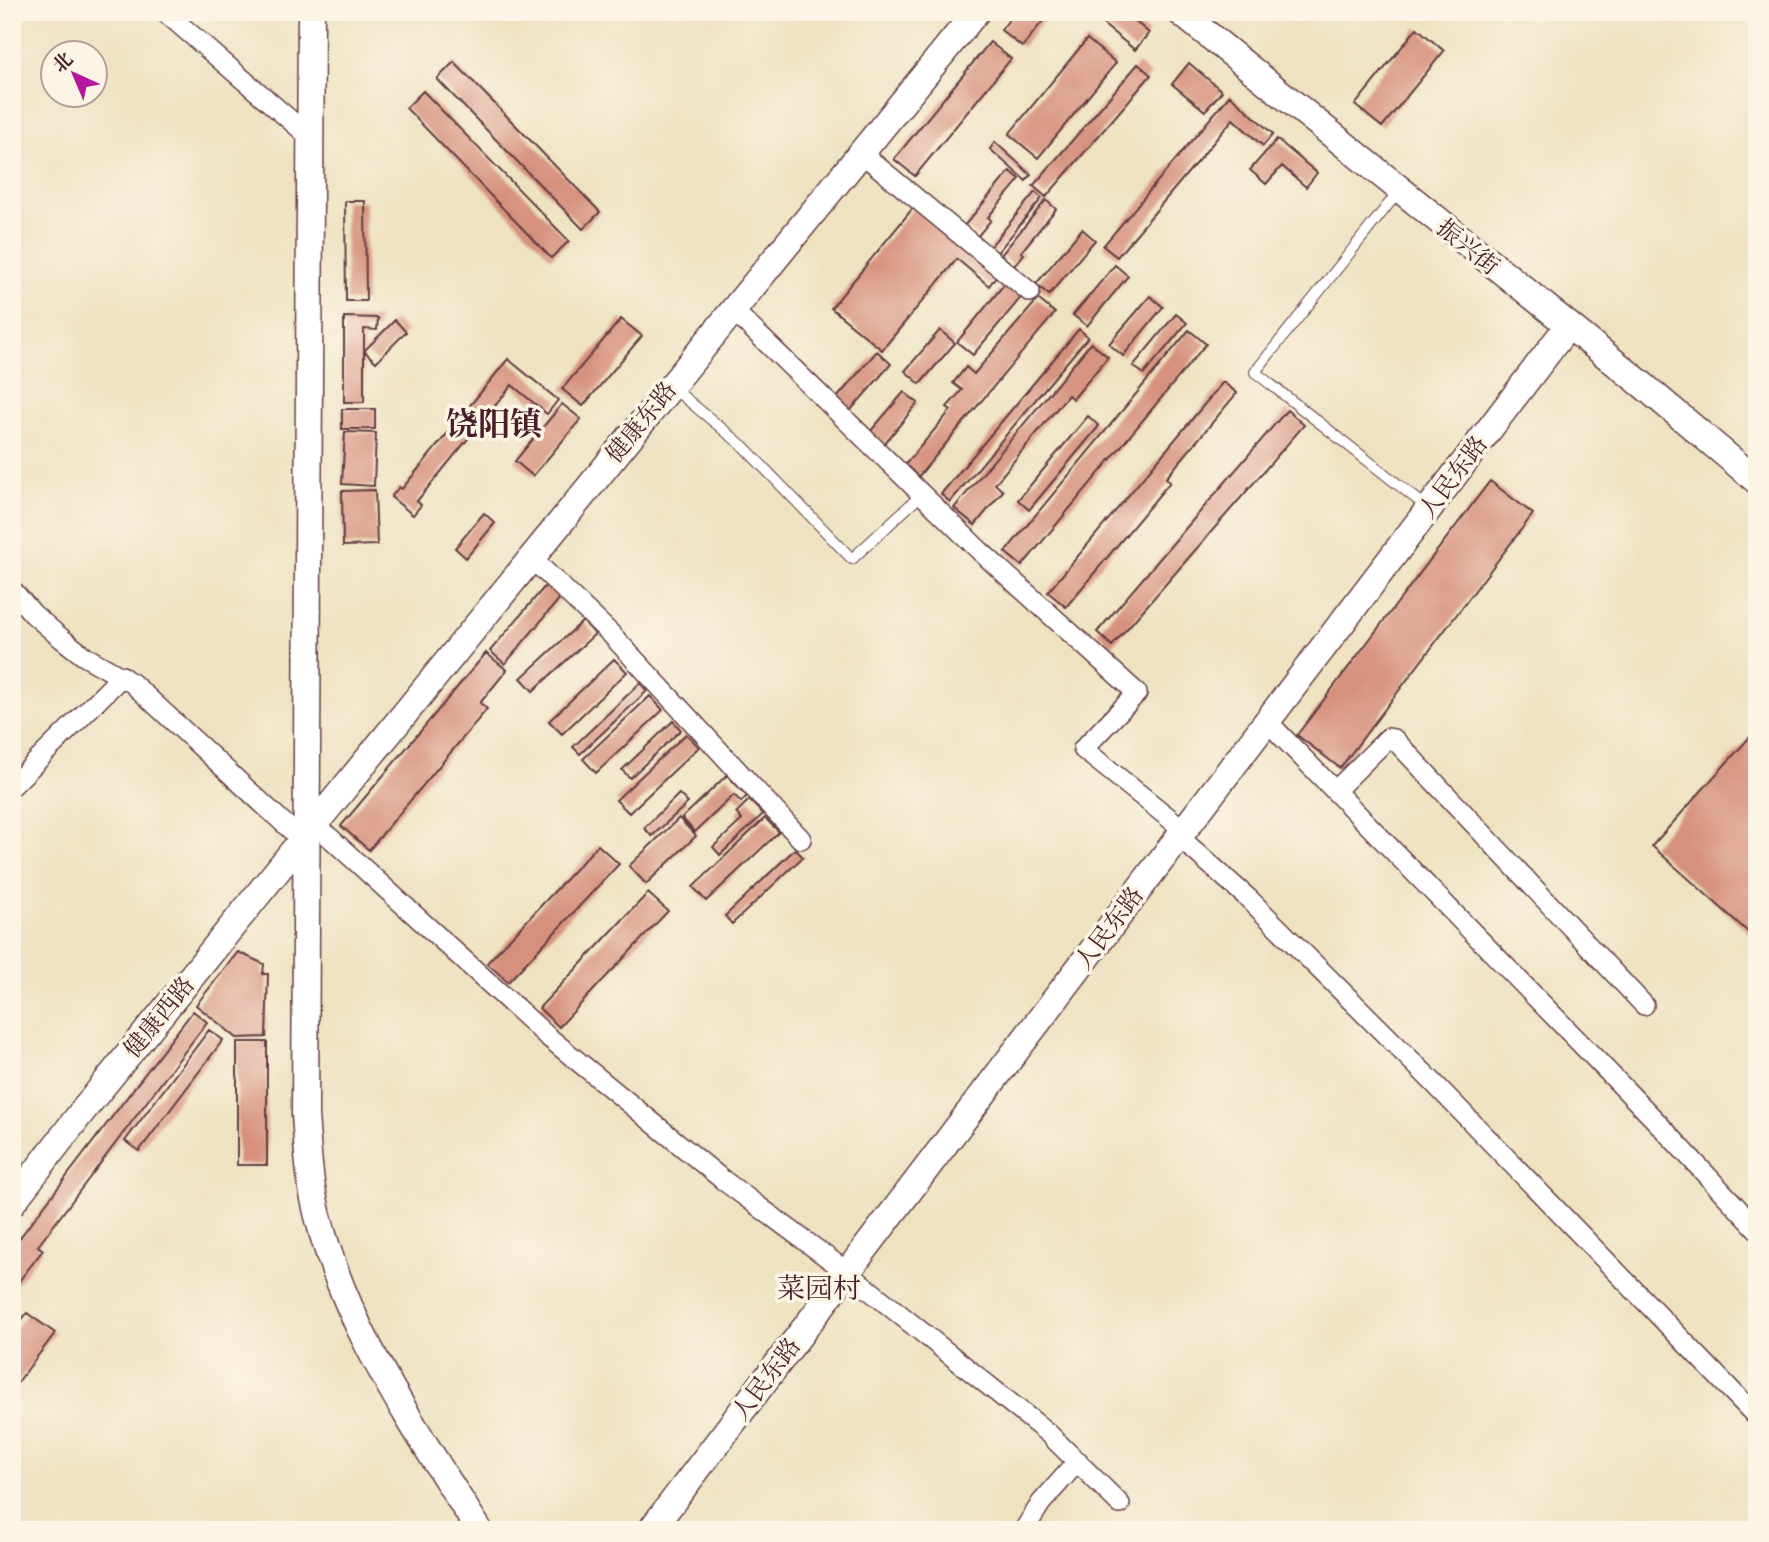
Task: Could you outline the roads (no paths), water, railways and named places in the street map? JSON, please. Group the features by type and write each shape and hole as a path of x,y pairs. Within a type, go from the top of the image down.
{"street":[{"path":"164,12 311,138"},
{"path":"311,12 305,1114 316,1204 344,1291 364,1335 416,1429 479,1530"},
{"name":"健康东路","path":"308,832 976,12"},
{"name":"振兴街","path":"1180,12 1757,481"},
{"path":"860,152 1030,292"},
{"path":"732,309 922,494 1137,693 1083,749 1182,833 1248,898 1429,1078 1757,1417"},
{"name":"人民东路","path":"650,1530 1568,326"},
{"path":"530,558 610,633 801,839"},
{"path":"12,590 33,614 61,638 84,656 122,676 547,1036 723,1180 847,1272 1049,1434 1120,1504"},
{"path":"12,786 122,676"},
{"path":"1267,721 1654,1119 1757,1229"},
{"path":"1335,791 1378,745 1388,738 1394,739 1644,1005"},
{"name":"健康西路","path":"12,1203 81,1113 308,832"},
{"path":"1024,1530 1041,1503 1078,1461"}],"lane":[{"path":"1399,191 1255,372 1429,509"},
{"path":"670,385 743,446 852,559 922,494"}],"district":[{"name":"饶阳镇","path":"494,424"},
{"name":"菜园村","path":"819,1288"}]}
